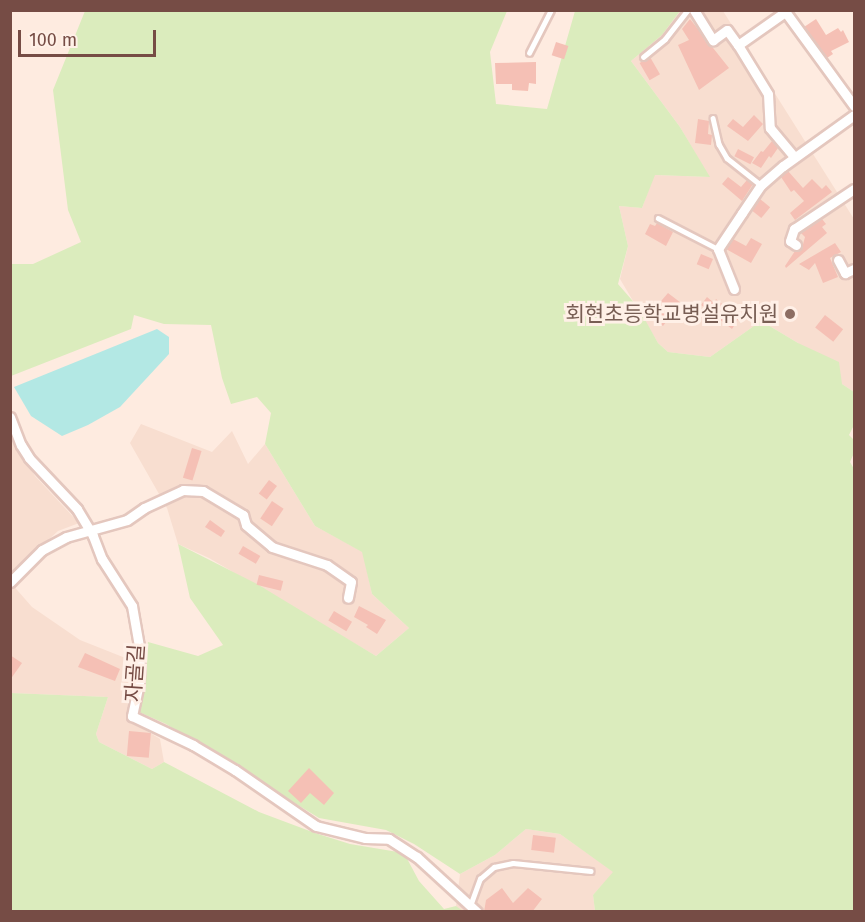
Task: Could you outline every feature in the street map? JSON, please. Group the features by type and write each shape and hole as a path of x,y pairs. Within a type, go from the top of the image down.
{"street":[{"path":"694,10 713,40 727,30 738,45 768,94 770,128 794,157"},
{"path":"738,45 785,11 855,106"},
{"path":"734,289 718,249 761,185 794,157 855,115"},
{"path":"795,245 790,241 794,229 855,189"},
{"path":"838,260 845,273 855,268"},
{"name":"자골길","path":"10,417 29,458 76,509 102,559 132,606 140,652 139,682 132,717 193,745 235,770 316,826 355,836 389,839 417,857 473,909"},
{"path":"10,582 42,550 66,537 127,520 144,508 183,490 203,491 243,515 246,525 272,547 327,565 351,582 348,598"}],"lane":[{"path":"529,53 551,10"},
{"path":"643,57 665,39 688,10"},
{"path":"713,118 719,144 727,158 761,185"},
{"path":"658,218 718,249"},
{"path":"473,909 480,879 494,867 513,863 591,871"}],"shaded area":[{"path":"680,11 723,11 854,219 854,392 842,384 798,343 761,321 710,357 668,352 658,343 620,279 628,246 619,206 642,208 654,175 709,177 680,127 631,61 662,35"},
{"path":"141,424 212,452 232,431 248,464 265,444 315,526 363,552 372,594 409,628 376,656 209,558 178,544 167,508 130,443"},
{"path":"10,433 35,476 79,523 58,531 11,574"},
{"path":"11,583 32,607 80,640 133,661 128,719 160,739 164,762 152,769 99,742 96,734 108,697 11,693"},
{"path":"526,829 560,834 614,872 593,895 595,911 463,912 456,906 460,874 495,855"}],"green space":[{"path":"85,11 507,11 490,52 496,104 547,109 575,11 680,11 662,35 631,61 680,127 710,177 655,175 642,208 619,206 628,246 618,284 638,307 658,343 668,352 710,357 761,321 798,343 839,362 842,384 854,392 854,425 849,435 854,440 854,453 850,462 854,469 854,911 595,911 593,895 613,872 560,834 526,829 495,855 460,874 414,844 386,830 319,818 166,724 139,712 148,642 198,656 223,645 190,598 178,544 257,584 376,656 409,628 372,594 362,552 315,526 265,444 271,413 257,397 231,404 222,378 211,325 164,324 134,315 131,329 11,376 11,264 33,264 81,242 68,210 53,90"},
{"path":"11,693 108,697 96,734 99,742 152,769 164,762 259,812 315,833 350,844 404,853 419,881 444,909 456,906 463,911 11,912"}],"water":[{"path":"157,329 169,337 169,354 120,407 62,436 31,416 14,387"}],"building":[{"path":"690,19 729,68 699,90 678,45 689,40 682,29"},
{"path":"816,19 826,35 838,28 841,32 843,30 849,42 831,51 833,54 827,58 804,27"},
{"path":"556,42 568,46 564,59 552,55"},
{"path":"650,57 660,74 650,80 640,63"},
{"path":"536,62 536,84 529,83 528,91 512,90 512,84 496,84 495,63"},
{"path":"754,115 763,124 748,141 727,126 733,119 743,127"},
{"path":"698,119 709,121 708,134 712,135 711,145 695,143"},
{"path":"772,141 778,148 771,158 769,156 761,168 752,163 761,151 763,152"},
{"path":"738,149 754,157 750,164 734,156"},
{"path":"788,171 803,188 812,179 822,189 826,185 832,192 795,220 790,213 804,201 794,190 791,192 781,177"},
{"path":"728,177 741,187 747,180 753,184 742,201 722,184"},
{"path":"760,199 770,207 761,218 751,210"},
{"path":"822,219 826,224 822,227 827,233 786,268 785,266 795,251 802,248 805,237 801,233"},
{"path":"657,223 673,232 666,246 645,234 650,224 655,226"},
{"path":"751,238 762,244 751,263 726,249 733,239 746,246"},
{"path":"835,243 841,252 830,258 838,277 823,283 815,263 809,270 799,264"},
{"path":"701,254 713,259 709,269 697,264"},
{"path":"668,293 685,306 677,318 672,314 663,326 649,315"},
{"path":"707,297 714,303 716,299 739,318 732,329 701,305"},
{"path":"825,315 843,329 833,342 815,328"},
{"path":"192,448 202,451 192,481 183,478"},
{"path":"269,480 277,486 267,500 259,494"},
{"path":"272,501 284,509 272,526 260,518"},
{"path":"210,520 225,531 221,537 205,527"},
{"path":"243,546 260,556 256,564 238,554"},
{"path":"259,575 283,581 281,591 257,585"},
{"path":"359,606 386,620 377,634 366,627 368,625 354,617"},
{"path":"334,611 352,622 346,631 328,620"},
{"path":"85,653 120,669 115,681 78,667"},
{"path":"10,655 22,663 10,680"},
{"path":"129,731 151,733 149,758 127,756"},
{"path":"309,768 334,793 324,805 310,793 301,803 288,791"},
{"path":"533,835 556,838 554,853 531,850"},
{"path":"502,888 513,903 528,888 542,899 532,912 484,912 486,900"}],"place":[{"name":"회현초등학교병설유치원","path":"790,314"}]}
